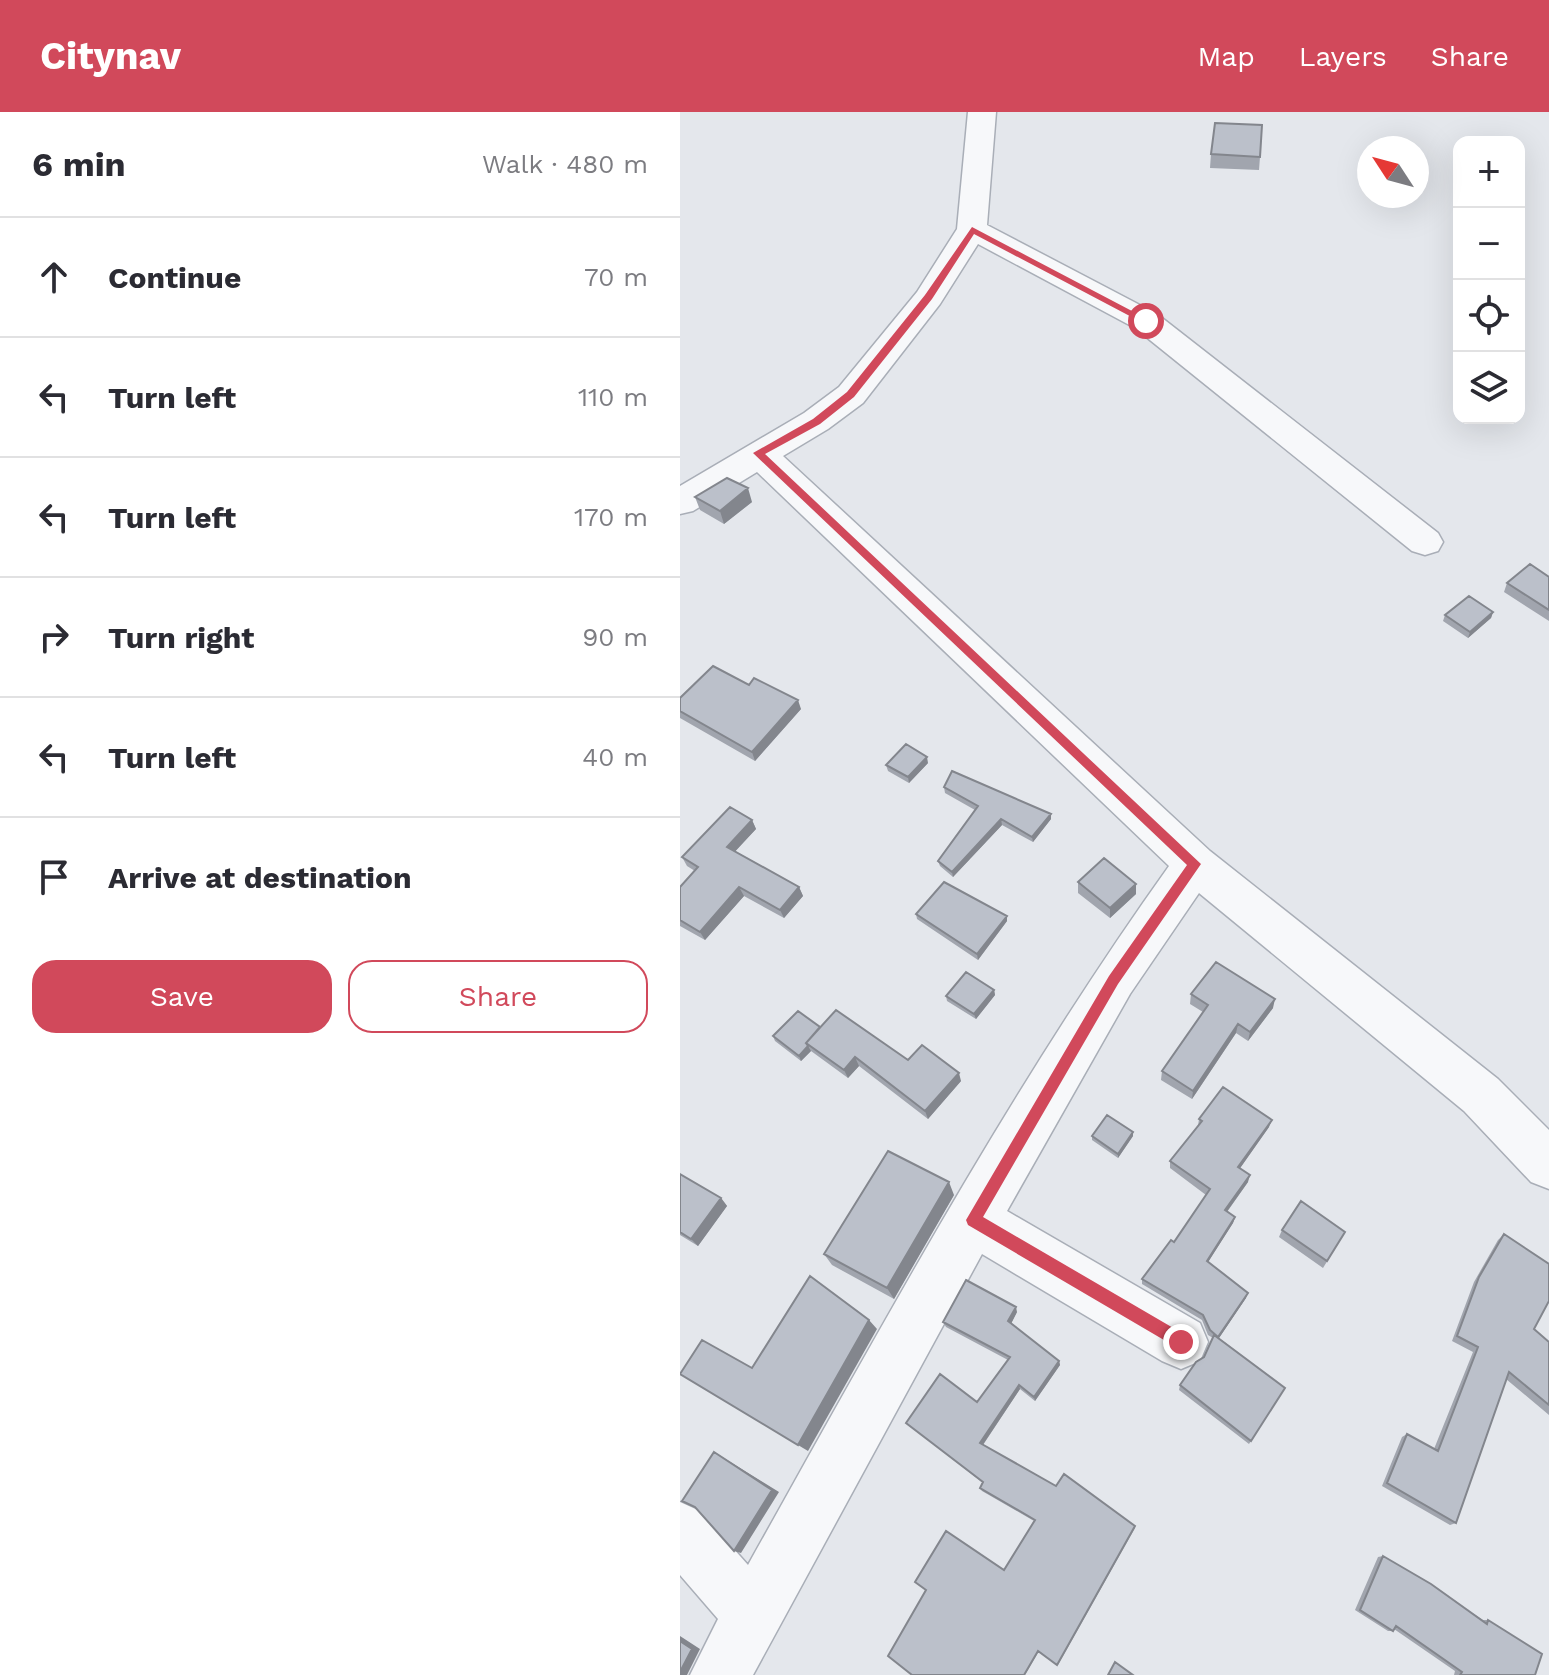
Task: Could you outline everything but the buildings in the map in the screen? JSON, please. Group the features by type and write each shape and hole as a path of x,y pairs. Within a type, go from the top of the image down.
{"street":[{"path":"680,502 816,421 851,395 929,297 972,229 982,112"},
{"path":"972,229 1146,321 1425,542"},
{"path":"758,453 1195,864 1481,1095 1549,1165"},
{"path":"720,1675 905,1337 1114,980 1195,864"},
{"path":"974,1220 1181,1342"},
{"path":"680,1531 753,1615"}],"route":[{"path":"1146,321 972,229 929,297 851,395 816,421 758,453 1195,864 1114,980 974,1220 1181,1342"}]}
